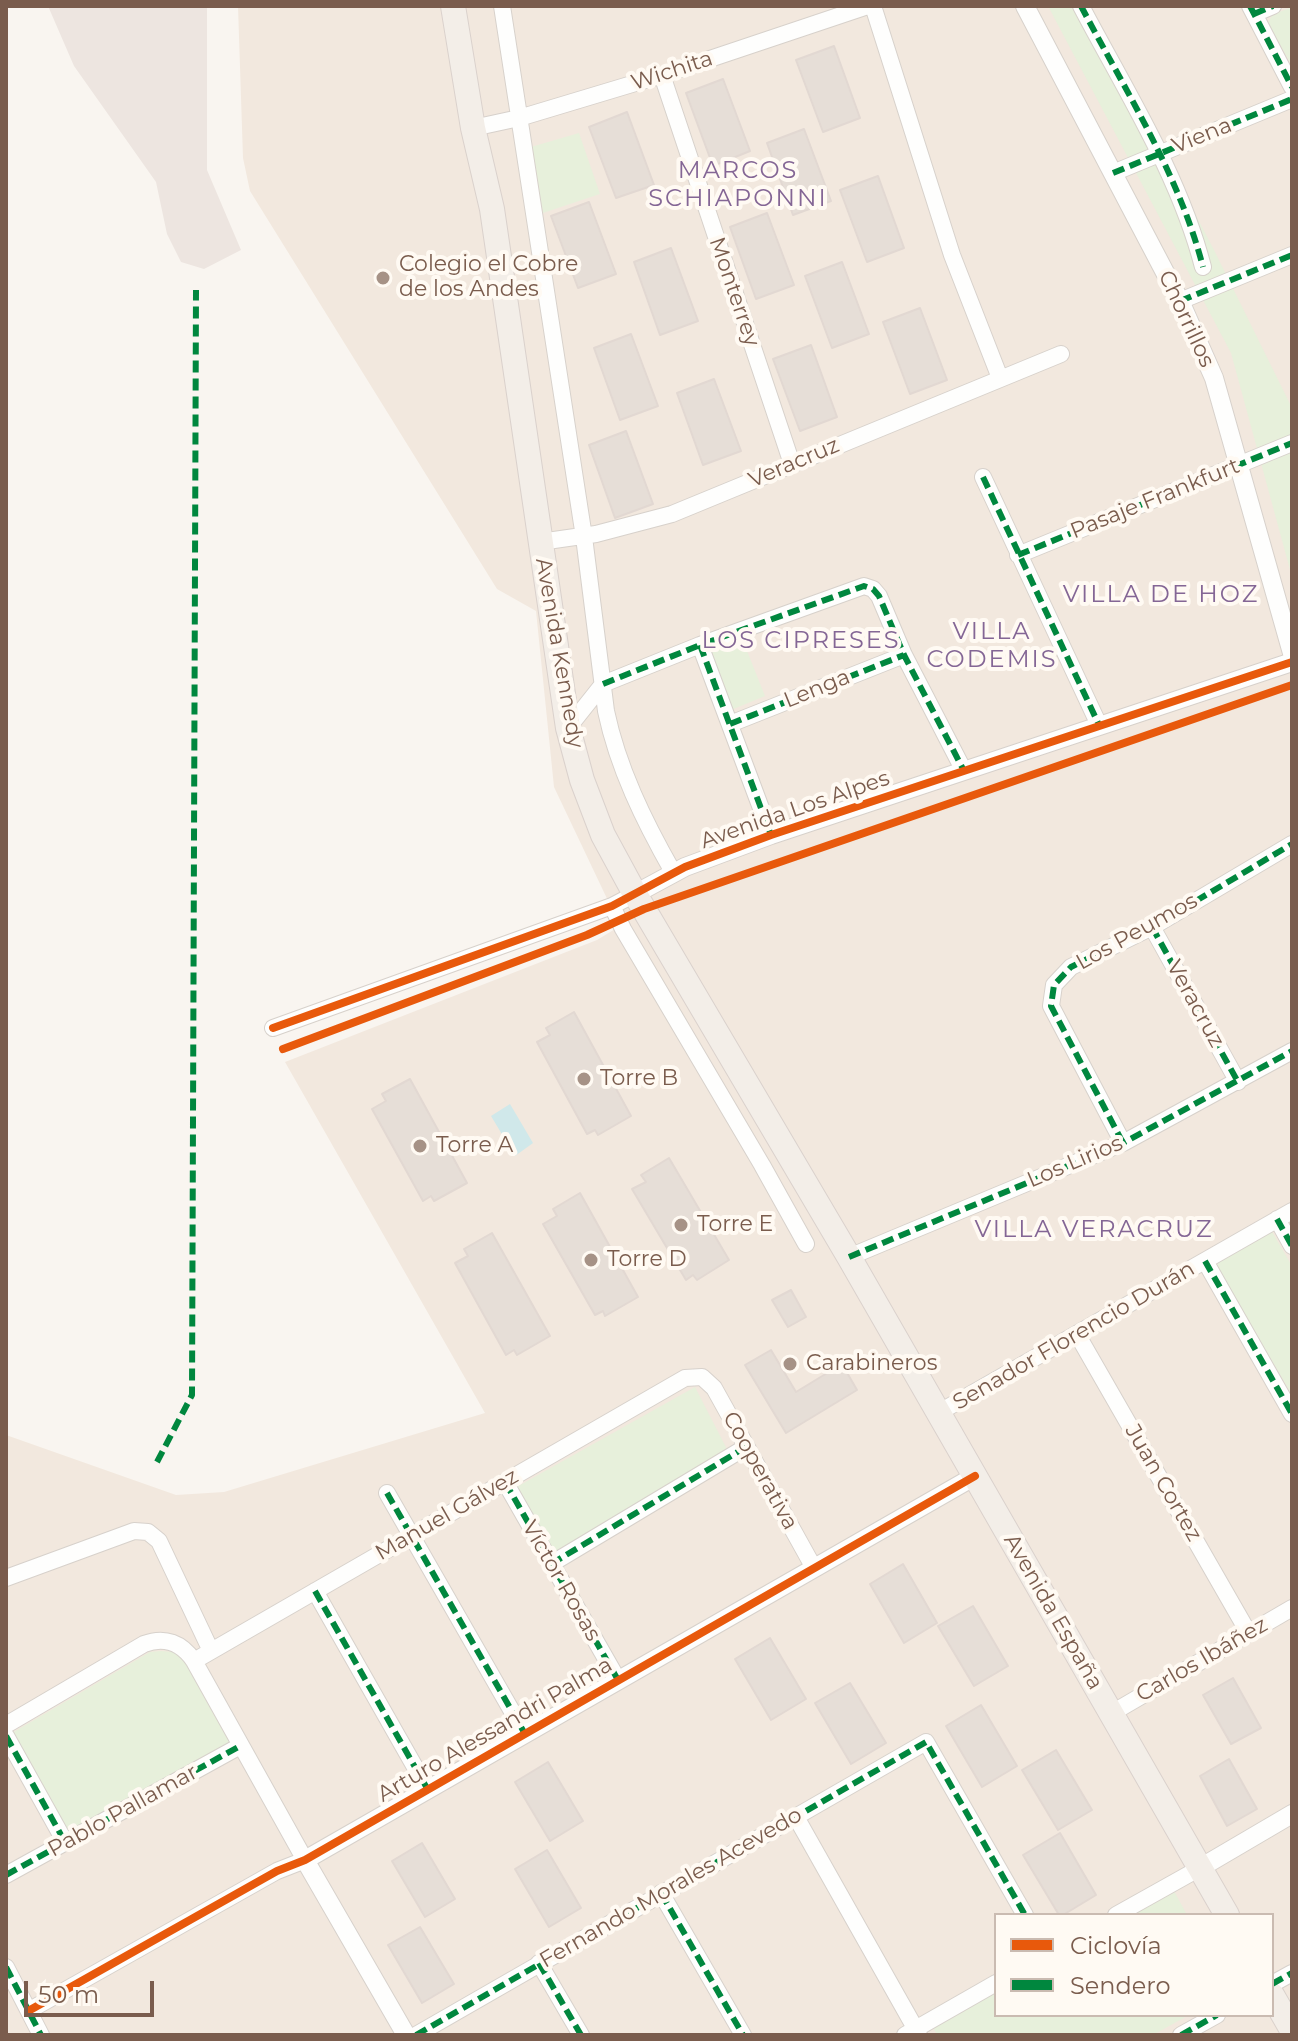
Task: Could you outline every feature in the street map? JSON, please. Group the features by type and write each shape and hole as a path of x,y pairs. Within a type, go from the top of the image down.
{"main road":[{"name":"Avenida Kennedy","path":"453,6 481,126"},
{"name":"Avenida Kennedy","path":"470,6 481,126 540,542 568,728 582,780 603,835 635,894 879,1310"},
{"name":"Avenida España","path":"879,1310 1226,1913"},
{"path":"1274,1998 1292,2030"}],"street":[{"name":"Avenida Kennedy","path":"502,6 584,537 611,735 647,827 673,872"},
{"name":"Wichita","path":"481,126 519,118 662,75 870,6"},
{"path":"870,6 952,255 1000,378"},
{"name":"Chorrillos","path":"1025,6 1180,301 1214,378 1292,653"},
{"path":"1081,6 1189,219 1203,267"},
{"path":"1273,6 1252,10 1292,87"},
{"name":"Monterrey","path":"662,75 792,464"},
{"name":"Viena","path":"1113,173 1292,99"},
{"path":"1180,301 1292,255"},
{"name":"Veracruz","path":"540,542 584,537 672,514 1061,354"},
{"name":"Pasaje Frankfurt","path":"1018,555 1292,443"},
{"path":"983,477 1099,725"},
{"path":"568,728 603,684 700,645 864,586 873,589 879,596 904,655 964,771"},
{"path":"700,645 771,835"},
{"name":"Lenga","path":"730,724 904,655"},
{"name":"Avenida Los Alpes","path":"273,1028 612,906 673,872 771,835 1292,662"},
{"name":"Los Peumos","path":"1123,1143 1051,1006 1054,985 1071,967 1152,927 1292,844"},
{"path":"612,906 806,1244"},
{"name":"Veracruz","path":"1152,927 1238,1082"},
{"name":"Los Lirios","path":"849,1257 1123,1143 1292,1051"},
{"path":"716,1087 741,1073"},
{"path":"732,1114 757,1100"},
{"path":"1285,1215 1292,1246"},
{"name":"Senador Florencio Durán","path":"938,1413 1285,1215"},
{"path":"1205,1261 1292,1414"},
{"name":"Juan Cortez","path":"1077,1334 1248,1632"},
{"name":"Cooperativa","path":"702,1377 714,1388 814,1568"},
{"name":"Manuel Gálvez","path":"194,1661 685,1378 702,1377"},
{"path":"551,1564 746,1447"},
{"name":"Arturo Alessandri Palma","path":"30,2010 277,1871 305,1860 975,1476"},
{"name":"Víctor Rosas","path":"505,1482 618,1680"},
{"path":"387,1493 525,1734"},
{"path":"6,1578 134,1531 148,1532 159,1541 211,1651"},
{"path":"315,1591 428,1790"},
{"name":"Carlos Ibáñez","path":"1112,1713 1292,1608"},
{"path":"6,1725 144,1644 160,1640 183,1647 194,1661 406,2035"},
{"path":"6,1736 65,1842"},
{"name":"Fernando Morales Acevedo","path":"416,2035 926,1742 1024,1913"},
{"name":"Pablo Pallamar","path":"6,1875 240,1746"},
{"path":"1120,1913 1292,1814"},
{"path":"796,1817 913,2033 994,1984"},
{"path":"661,1893 743,2035"},
{"path":"539,1963 581,2035"},
{"path":"6,1967 41,2035"},
{"path":"1274,1983 1292,1973"},
{"path":"1181,2035 1213,2017"}],"shaded area":[{"path":"48,6 207,6 207,170 241,250 204,269 181,262 167,234 156,182 74,66"},
{"path":"238,6 1292,6 1292,2035 6,2035 6,1435 176,1495 224,1492 485,1413 285,1062 597,940 620,926 554,787 536,611 497,589 250,191 243,158"}],"green space":[{"path":"1048,6 1087,6 1292,408 1292,577 1231,353"},
{"path":"1292,7 1292,66 1268,23 1272,15"},
{"path":"579,133 600,194 543,213 531,147"},
{"path":"737,626 765,696 731,710 704,639"},
{"path":"1271,1230 1292,1266 1292,1395 1213,1260"},
{"path":"695,1387 731,1457 555,1559 513,1489"},
{"path":"150,1652 173,1652 184,1660 231,1744 66,1833 12,1733"},
{"path":"1173,1889 1186,1913 1131,1913"},
{"path":"994,1992 994,2017 1185,2017 1153,2035 937,2035 933,2027"}],"water":[{"path":"510,1104 533,1143 515,1156 491,1116"}],"building":[{"path":"834,46 860,118 823,132 796,60"},
{"path":"723,79 750,151 713,166 686,93"},
{"path":"627,112 654,185 616,198 589,127"},
{"path":"804,129 831,201 793,215 767,143"},
{"path":"878,176 904,248 867,262 840,190"},
{"path":"589,202 616,274 578,288 551,216"},
{"path":"767,213 794,285 756,299 730,227"},
{"path":"671,248 698,321 660,335 634,262"},
{"path":"842,262 869,334 832,348 805,276"},
{"path":"920,308 947,380 910,394 883,322"},
{"path":"631,334 658,406 620,420 594,348"},
{"path":"811,345 837,417 800,431 773,359"},
{"path":"714,379 741,451 703,465 677,393"},
{"path":"626,431 653,504 615,518 589,445"},
{"name":"Torre B","path":"574,1012 631,1116 598,1135 595,1130 587,1134 537,1042 550,1035 546,1028"},
{"name":"Torre A","path":"410,1079 467,1183 434,1201 431,1196 423,1201 372,1109 386,1101 382,1094"},
{"name":"Torre E","path":"669,1158 729,1260 697,1280 693,1275 686,1280 632,1189 646,1182 641,1175"},
{"name":"Torre D","path":"580,1193 638,1297 605,1316 603,1311 595,1315 543,1224 557,1216 553,1209"},
{"path":"492,1233 550,1336 517,1355 514,1350 506,1355 455,1263 468,1256 464,1249"},
{"path":"791,1290 806,1317 788,1327 772,1300"},
{"path":"771,1350 796,1392 842,1364 857,1390 786,1433 745,1365"},
{"path":"903,1564 937,1623 904,1643 870,1584"},
{"path":"973,1606 1008,1666 974,1686 938,1626"},
{"path":"770,1638 806,1699 771,1720 735,1659"},
{"path":"1233,1678 1261,1728 1231,1744 1203,1695"},
{"path":"850,1683 886,1743 851,1764 815,1703"},
{"path":"981,1705 1017,1766 982,1787 946,1726"},
{"path":"1056,1750 1092,1810 1058,1830 1022,1770"},
{"path":"1229,1759 1257,1809 1227,1826 1200,1776"},
{"path":"548,1762 583,1821 550,1841 515,1782"},
{"path":"1060,1833 1096,1895 1066,1913 1058,1913 1023,1855"},
{"path":"422,1843 455,1899 425,1917 392,1861"},
{"path":"547,1850 581,1908 549,1927 515,1869"},
{"path":"420,1927 454,1984 422,2003 388,1945"}],"marked path":[{"path":"1081,6 1165,166 1193,233 1203,267"},
{"path":"1250,6 1292,87"},
{"path":"1254,14 1273,6"},
{"path":"1113,173 1292,99"},
{"path":"1180,301 1292,255"},
{"path":"157,1462 192,1395 196,290"},
{"path":"1018,555 1292,443"},
{"path":"983,477 1099,725"},
{"path":"603,684 700,645 864,586 873,589 879,596 904,655 964,771"},
{"path":"700,645 771,835"},
{"path":"730,724 904,655"},
{"path":"1123,1143 1051,1006 1054,985 1071,967 1152,927 1292,844"},
{"path":"1152,927 1238,1082"},
{"path":"849,1257 1123,1143 1292,1051"},
{"path":"1277,1219 1292,1246"},
{"path":"1205,1261 1292,1414"},
{"path":"551,1564 746,1447"},
{"path":"505,1482 618,1680"},
{"path":"387,1493 525,1734"},
{"path":"315,1591 428,1790"},
{"path":"6,1736 65,1842"},
{"path":"416,2035 926,1742 1024,1913"},
{"path":"6,1875 240,1746"},
{"path":"661,1893 743,2035"},
{"path":"539,1963 581,2035"},
{"path":"6,1967 41,2035"},
{"path":"1274,1983 1292,1973"},
{"path":"1181,2035 1213,2017"}],"cycle path":[{"path":"273,1028 612,906 685,867 771,835 1292,662"},
{"path":"283,1049 587,935 644,909 1292,685"},
{"path":"30,2010 277,1871 305,1860 975,1476"}],"place":[{"name":"Colegio el Cobre de los Andes","path":"383,278"},
{"name":"Torre B","path":"584,1079"},
{"name":"Torre A","path":"420,1146"},
{"name":"Torre E","path":"681,1225"},
{"name":"Torre D","path":"591,1260"},
{"name":"Carabineros","path":"790,1364"}],"district":[{"name":"MARCOS SCHIAPONNI","path":"738,185"},
{"name":"VILLA DE HOZ","path":"1161,595"},
{"name":"LOS CIPRESES","path":"801,641"},
{"name":"VILLA CODEMIS","path":"992,646"},
{"name":"VILLA VERACRUZ","path":"1094,1230"}]}
